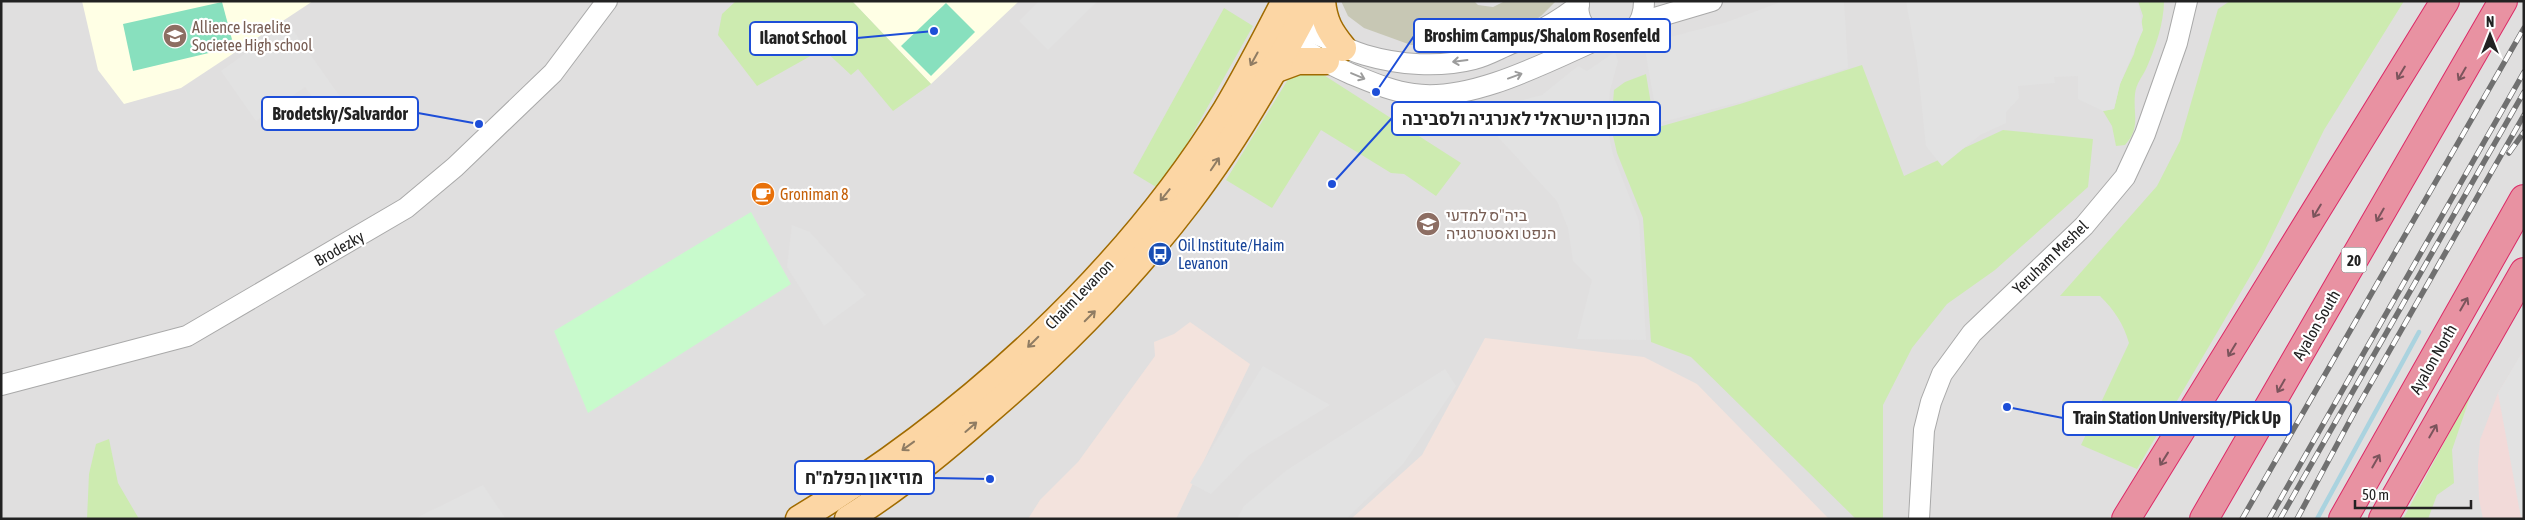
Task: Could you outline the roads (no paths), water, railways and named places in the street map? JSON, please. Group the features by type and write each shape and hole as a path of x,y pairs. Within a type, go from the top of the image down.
{"highway":[{"path":"2126,519 2445,1"},
{"name":"Ayalon South","path":"2204,519 2503,1"},
{"name":"Ayalon North","path":"2343,519 2524,199"},
{"path":"2383,519 2524,272"}],"main road":[{"name":"Chaim Levanon","path":"799,519 852,487 935,426 1014,361 1104,270 1171,188 1287,22 1311,1"},
{"path":"1272,71 1298,61 1334,54 1329,30 1323,19 1322,1"},
{"name":"Chaim Levanon","path":"848,519 946,448 1010,393 1117,289 1190,200 1244,121 1272,71 1287,22"}],"street":[{"name":"Brodezky","path":"1,386 187,336 406,208 455,167 553,73 607,1"},
{"path":"1287,22 1380,86 1414,94 1432,95 1490,85 1522,74 1601,38 1624,37 1633,31 1640,22 1644,12 1644,1"},
{"path":"1640,22 1712,1"},
{"name":"Yeruham Meshel","path":"2173,1 2177,43"},
{"name":"Yeruham Meshel","path":"1919,519 1924,430 1931,402 1953,356 1972,333 2084,226 2126,177 2145,134 2177,43 2187,1"},
{"path":"2177,43 2202,1"},
{"path":"1334,54 1418,64 1475,59 1560,21 1579,3"},
{"path":"1579,3 1584,25 1601,38"},
{"name":"Yeruham Meshel","path":"1923,466 1928,519"}],"waterway":[{"path":"2317,519 2419,332"}],"railway":[{"path":"2242,519 2524,28"},
{"path":"2269,519 2524,72"},
{"path":"2280,519 2524,92"},
{"path":"2297,519 2354,413 2524,115"},
{"path":"2509,153 2524,132"}],"place":[{"name":"Ilanot School","path":"934,31"},
{"name":"Allience Israelite Societee High school","path":"175,36"},
{"name":"Broshim Campus/Shalom Rosenfeld","path":"1376,92"},
{"name":"Brodetsky/Salvardor","path":"479,124"},
{"name":"המכון הישראלי לאנרגיה ולסביבה","path":"1332,184"},
{"name":"Groniman 8","path":"763,194"},
{"name":"ביה\"ס למדעי הנפט ואסטרטגיה","path":"1428,224"},
{"name":"Oil Institute/Haim Levanon","path":"1160,254"},
{"name":"Train Station University/Pick Up","path":"2007,407"},
{"name":"מוזיאון הפלמ\"ח","path":"990,479"}]}
